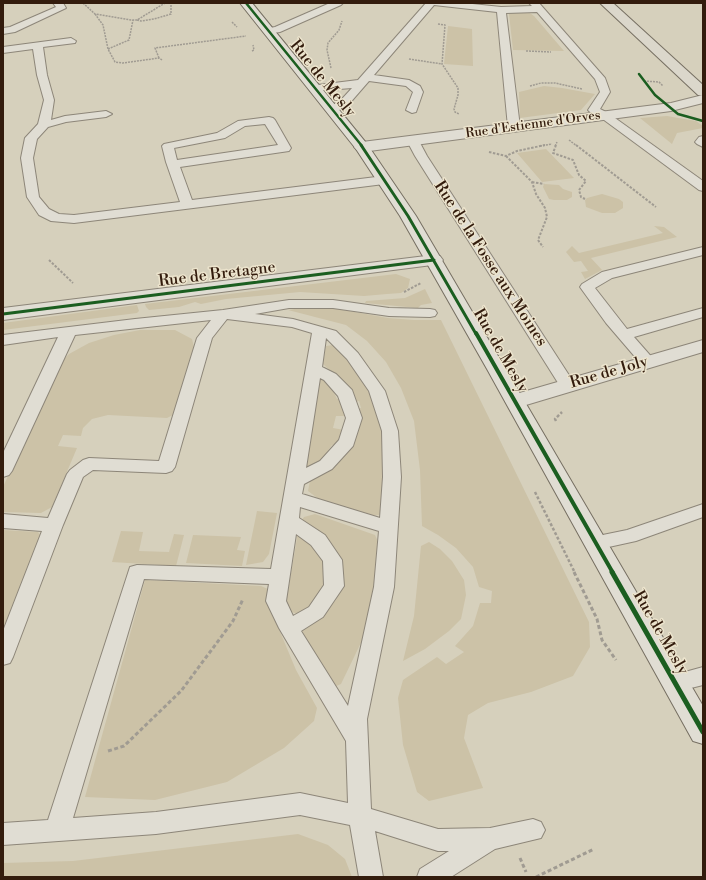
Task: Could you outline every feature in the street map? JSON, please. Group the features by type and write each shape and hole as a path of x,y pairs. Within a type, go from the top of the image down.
{"main road":[{"path":"606,3 703,92"}],"street":[{"name":"Rue de Mesly","path":"246,3 362,147 408,216 516,401 703,732"},
{"name":"Rue d'Estienne d'Orves","path":"362,147 671,107 703,99"},
{"name":"Rue de Bretagne","path":"3,314 434,260"},
{"name":"Rue de Joly","path":"516,401 703,346"}],"lane":[{"path":"3,32 12,30 61,8 58,3"},
{"path":"268,31 277,30 337,3"},
{"path":"332,110 346,102 361,82 431,3"},
{"path":"438,3 501,10 537,6 600,78 605,92 594,110 604,115 703,187"},
{"path":"501,10 514,127"},
{"path":"3,50 71,41"},
{"path":"38,45 42,75 49,100 44,125"},
{"path":"314,88 361,82 409,83 416,88 418,92 412,110"},
{"path":"106,114 65,119 44,125 31,138 27,158 33,197 44,212 56,218 74,219 384,180"},
{"path":"173,164 285,148 269,120 242,123 221,136 168,146 173,164 187,205"},
{"path":"703,139 701,142 703,144"},
{"name":"Rue de la Fosse aux Moines","path":"413,141 421,156 568,386"},
{"path":"648,362 624,335 586,287 607,276 703,251"},
{"path":"3,340 223,314 289,304 333,304 389,312 430,313"},
{"path":"624,335 703,312"},
{"path":"223,314 293,323 331,334 353,356 377,391 390,430 392,476 384,587 356,719 360,816 372,877"},
{"path":"3,658 54,525 76,474 89,464 166,467 205,338 223,314"},
{"path":"3,470 69,331"},
{"path":"320,331 276,601 288,628 356,738"},
{"path":"294,489 326,465 347,442 354,418 346,394 330,377 313,369"},
{"path":"294,489 388,527"},
{"path":"595,543 629,536 703,510"},
{"path":"288,628 316,612 334,586 332,560 318,540 289,520"},
{"path":"3,521 54,525"},
{"path":"57,830 137,572 280,577"},
{"path":"675,683 703,676"},
{"path":"3,834 156,823 300,804 360,816 438,840 490,839 533,830"},
{"path":"429,877 490,839"}],"path":[{"path":"83,3 95,14 103,25 108,49 115,62 118,63 159,58"},
{"path":"137,20 165,3"},
{"path":"95,14 141,21 171,14 171,3"},
{"path":"337,3 342,16 342,24 328,43 328,58 332,74 361,82"},
{"path":"108,49 129,40 133,20"},
{"path":"162,60 159,58 155,48 247,36"},
{"path":"506,50 577,52"},
{"path":"384,57 442,64"},
{"path":"644,81 659,82 665,87"},
{"path":"510,89 541,83 555,83 576,88 605,92"},
{"path":"454,116 461,116"},
{"path":"564,136 656,207"},
{"path":"557,142 553,153 573,160 580,175 586,181 579,190 581,197 586,199"},
{"path":"506,156 532,182 536,194 545,208 547,217 538,240 543,247"},
{"path":"532,182 544,184"},
{"path":"49,260 73,284 74,305"},
{"path":"79,760 124,746 181,691 233,621 246,592 250,576"},
{"path":"536,877 594,849"}],"shaded area":[{"path":"527,11 534,16 564,51 513,50 509,14 513,12"},
{"path":"448,26 472,29 473,66 444,64"},
{"path":"544,86 595,94 581,110 520,118 519,92"},
{"path":"667,116 696,121 703,126 703,128 677,133 672,144 640,118"},
{"path":"546,149 574,178 542,182 517,153"},
{"path":"544,184 559,185 563,189 572,192 572,197 567,200 549,199 543,187"},
{"path":"602,194 619,199 623,202 623,208 615,213 602,213 586,207 585,200 587,198"},
{"path":"654,226 664,227 677,237 591,258 602,270 585,279 581,272 588,271 581,261 574,262 566,252 572,246 579,253 663,233"},
{"path":"396,274 410,279 408,288 401,293 364,296 300,292 226,299 201,304 195,302 179,307 149,310 145,304"},
{"path":"425,289 432,303 421,305 418,308 365,303 366,301 405,298"},
{"path":"137,305 139,311 137,313 3,330 3,323"},
{"path":"308,307 338,309 388,318 441,320 589,622 590,647 573,676 531,692 488,703 468,715 464,738 483,788 429,801 417,792 403,745 398,698 403,680 437,657 446,664 464,652 455,646 473,626 480,603 491,603 492,591 479,587 473,567 456,548 422,526 420,470 414,421 401,388 386,362 367,341 346,325 288,310"},
{"path":"140,330 175,330 192,339 195,351 173,415 167,418 108,415 92,419 83,428 81,436 63,435 58,446 77,448 52,507 41,513 3,512 3,487 57,366 69,354 89,343 114,335"},
{"path":"333,345 360,377 374,402 382,432 386,508 379,515 367,516 320,500 308,491 310,481 337,461 357,409 361,408 359,401 356,402 338,378 323,364 326,346"},
{"path":"320,378 325,378 340,392 334,393 337,399 345,398 348,416 336,416 333,428 344,430 338,447 332,445 327,452 331,455 306,471"},
{"path":"257,511 277,513 269,554 263,562 246,565"},
{"path":"315,514 375,535 381,548 370,624 341,684 334,687 327,683 300,626 320,617 336,600 341,579 302,520 304,517"},
{"path":"3,530 38,532 44,539 3,644"},
{"path":"121,531 143,532 139,551 169,552 174,534 184,535 176,566 112,562"},
{"path":"298,532 316,542 326,561 328,582 306,618 285,609"},
{"path":"193,535 241,537 237,550 245,551 242,566 186,563"},
{"path":"429,542 440,549 452,561 464,580 466,595 461,619 449,631 425,649 403,661 414,616 421,546"},
{"path":"145,580 261,586 268,589 281,634 296,670 317,708 314,721 284,748 227,782 155,800 85,797"},
{"path":"298,834 328,845 345,859 352,877 3,877 3,863 73,861"}],"cycle path":[{"path":"246,3 362,147 408,216 497,369 703,732"},
{"path":"639,74 655,95 678,114 703,121"},
{"path":"3,314 434,260"}]}
